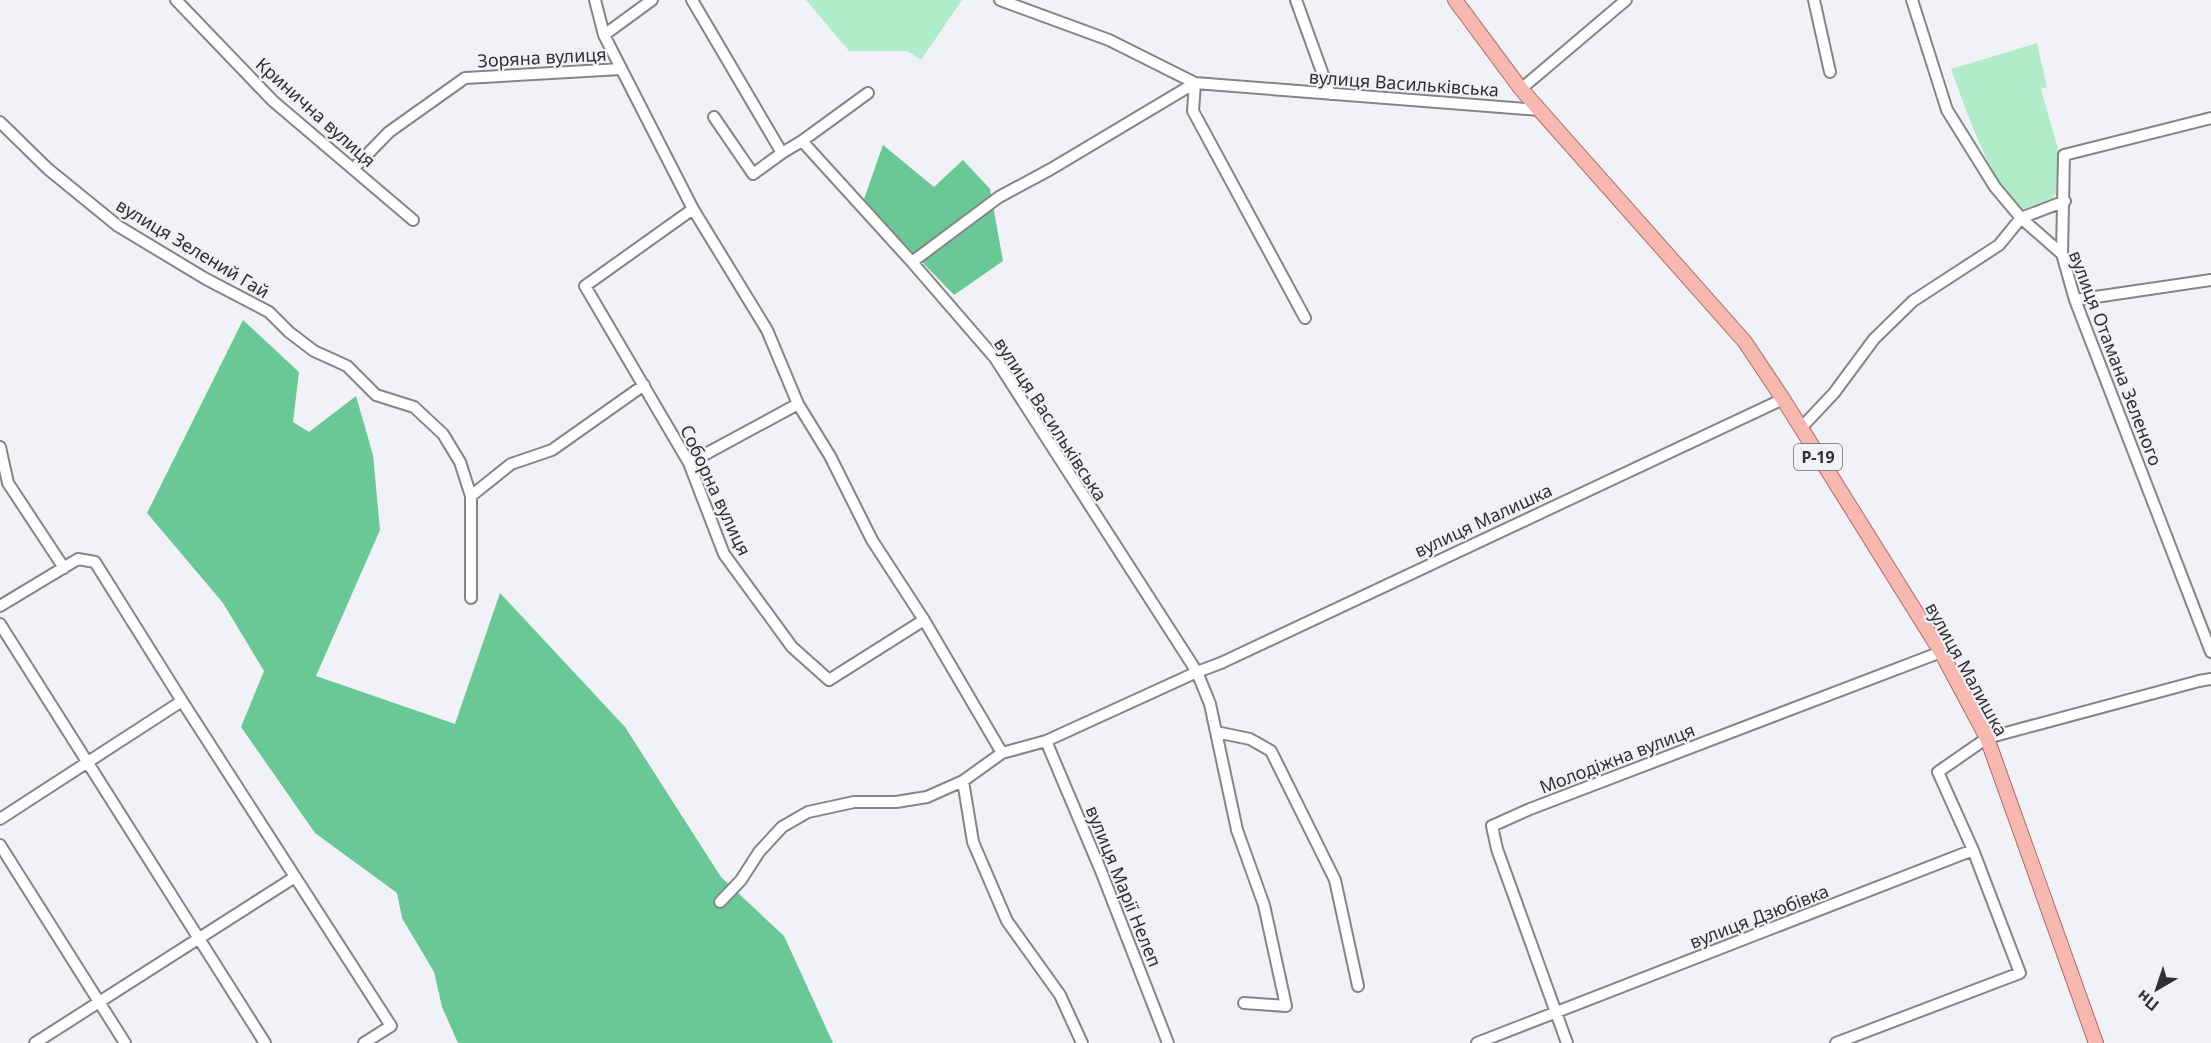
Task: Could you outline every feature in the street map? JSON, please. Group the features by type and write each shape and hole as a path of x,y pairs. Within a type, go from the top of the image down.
{"main road":[{"name":"вулиця Малишка","path":"1455,0 1521,89 1744,342 1783,399 1941,652 1987,738 2096,1043"}],"street":[{"name":"Кринична вулиця","path":"176,0 273,101 413,220"},
{"name":"Зоряна вулиця","path":"595,0 604,35"},
{"path":"652,0 604,35 693,209 767,330 798,404 830,456 872,540 924,620 1002,753"},
{"path":"692,0 782,153"},
{"name":"вулиця Васильківська","path":"1000,0 1109,40 1195,83 1539,110"},
{"path":"1296,0 1330,94"},
{"path":"1521,89 1626,0"},
{"path":"1814,0 1830,72"},
{"name":"вулиця Отамана Зеленого","path":"1912,0 1947,110 1995,187 2021,218 2062,254 2075,300 2211,652"},
{"name":"Зоряна вулиця","path":"353,168 389,132 465,78 621,69"},
{"path":"912,262 999,197 1051,169 1195,83"},
{"path":"1195,83 1193,111 1305,318"},
{"path":"714,117 753,174 868,93"},
{"path":"2062,254 2065,201 2064,155 2211,118"},
{"name":"вулиця Зелений Гай","path":"0,122 48,169 118,226 206,279 269,312 289,332 314,351 347,366 376,395 414,407 443,434 460,462 471,496 471,598"},
{"name":"вулиця Васильківська","path":"802,141 995,358 1197,672 1210,704 1237,830 1264,905 1286,1006 1244,1003"},
{"path":"1800,428 1833,393 1874,339 1913,300 2000,245 2021,218 2065,201"},
{"name":"Соборна вулиця","path":"693,209 585,286 689,463 724,554 792,647 829,680 924,620"},
{"path":"2075,300 2211,280"},
{"path":"471,496 511,464 552,450 644,385"},
{"name":"вулиця Малишка","path":"1197,672 1232,658 1783,399"},
{"path":"689,463 798,404"},
{"path":"0,447 8,483 64,568"},
{"path":"0,606 78,559 95,561 391,1026 364,1043"},
{"path":"0,624 265,1043"},
{"name":"Молодіжна вулиця","path":"1557,1013 1497,849 1492,826 1530,809 1941,652"},
{"path":"720,902 741,880 759,852 783,827 808,812 854,802 896,802 927,797 963,781 1002,753 1046,741 1197,672"},
{"path":"1836,1043 2020,973 1973,850 1938,772 1987,738 2211,679"},
{"path":"0,819 182,701"},
{"path":"1216,732 1250,739 1271,751 1335,880 1358,986"},
{"name":"вулиця Марії Нелеп","path":"1046,741 1101,871 1168,1043"},
{"path":"963,781 973,842 1007,921 1060,994 1082,1043"},
{"path":"0,845 125,1043"},
{"name":"вулиця Дзюбівка","path":"1477,1043 1973,850"},
{"path":"35,1043 295,877"},
{"path":"1557,1013 1568,1043"}],"green space":[{"path":"806,0 962,0 921,60 907,51 849,51"},
{"path":"2037,43 2047,87 2041,89 2059,152 2056,194 2052,198 2024,209 2002,186 1991,167 1971,124 1951,69"},
{"path":"883,145 934,187 963,160 990,189 1003,261 954,295 864,199"},
{"path":"243,320 299,372 293,422 309,432 356,396 373,455 380,530 316,676 455,724 500,593 625,727 721,877 784,936 833,1043 458,1043 442,1007 434,972 402,918 397,893 315,833 241,727 264,671 223,603 147,513"}]}
